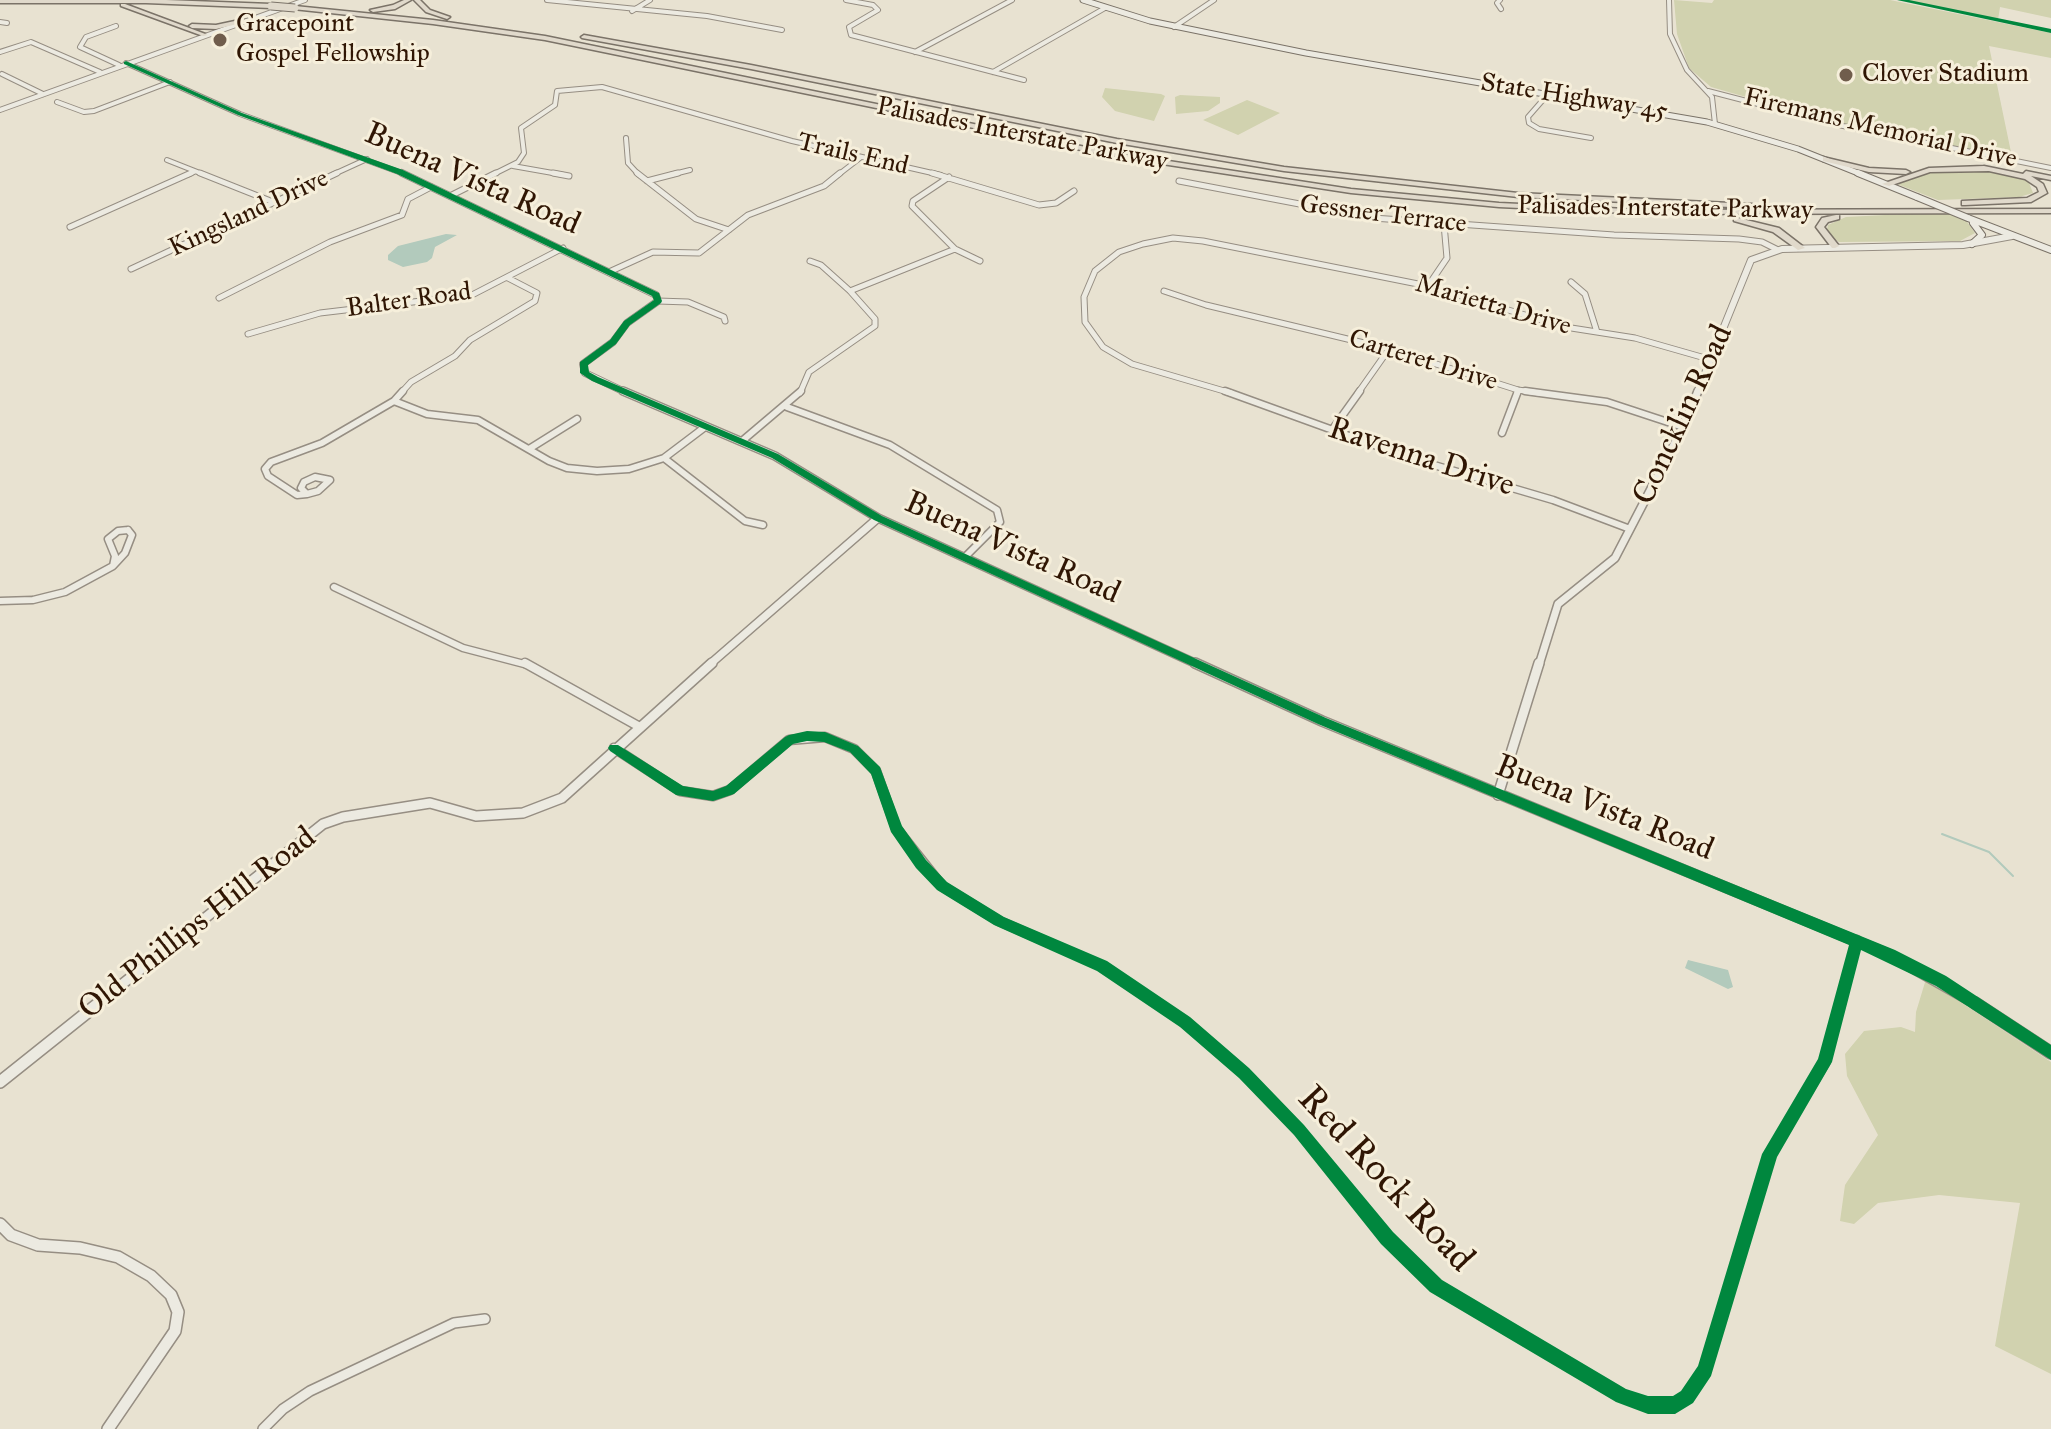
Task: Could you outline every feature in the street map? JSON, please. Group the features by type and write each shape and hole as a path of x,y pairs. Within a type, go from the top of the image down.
{"highway":[{"path":"315,6 377,10 395,7 408,0"},
{"path":"417,0 437,15 494,25"},
{"name":"Palisades Interstate Parkway","path":"0,1 305,2 315,6 494,25 699,57 1149,147 1345,177 1629,202 1777,206 2051,202"},
{"path":"48,1 125,5 206,34"},
{"path":"206,34 161,13 181,4 240,2"},
{"name":"Palisades Interstate Parkway","path":"240,2 433,22 582,45 1070,147 1244,177 1424,199 1631,212 2051,211"},
{"path":"188,26 216,27 244,21"},
{"path":"1826,159 1878,171 1984,168 2051,178"},
{"path":"1940,204 2028,200 2043,193 2040,186 2027,177 1984,168"},
{"path":"1886,184 1929,170"},
{"path":"1631,212 1745,220 1779,231 1801,248"},
{"path":"1835,246 1821,230 1825,220 1904,212"}],"main road":[{"name":"State Highway 45","path":"1083,0 1174,27 1715,124 1826,159 2051,250"},
{"path":"1968,218 1982,233 1972,244"}],"street":[{"path":"547,0 632,11 707,16 782,30"},
{"path":"632,11 650,0"},
{"path":"846,0 873,5 878,10 849,27 851,35 1024,80"},
{"path":"914,52 1012,0"},
{"path":"1174,27 1214,0"},
{"path":"1500,0 1497,3 1501,9"},
{"path":"1669,0 1670,34 1688,72 1708,91 1715,104 1715,124"},
{"path":"0,110 206,34 305,2"},
{"path":"993,72 1105,8"},
{"path":"0,22 7,23"},
{"path":"116,26 86,37 80,47 122,64"},
{"path":"0,52 31,42 100,72"},
{"name":"Buena Vista Road","path":"122,64 240,114 367,159 563,248 656,295 658,301 627,323 613,342 588,358 583,364 585,373 797,466 878,518 1322,721 1857,940 1924,971 2051,1053"},
{"path":"2,74 43,94"},
{"path":"57,102 89,112 170,82"},
{"path":"450,196 513,166 524,153 520,133 523,124 555,105 557,91 549,85"},
{"name":"Trails End","path":"557,91 602,87 629,93 860,158 949,177 1039,205 1056,203 1074,191"},
{"name":"Firemans Memorial Drive","path":"1708,91 1840,125 2051,168"},
{"path":"1549,93 1528,117 1529,123 1547,131 1591,138"},
{"path":"626,138 628,163 647,181 696,219 729,230"},
{"path":"609,272 653,252 699,253 768,205 824,186 860,158"},
{"name":"Kingsland Drive","path":"131,269 367,159"},
{"path":"167,160 273,202"},
{"path":"513,166 569,176"},
{"path":"647,181 690,170"},
{"path":"70,227 194,172"},
{"path":"949,177 913,201 912,206 955,249 980,261"},
{"name":"Gessner Terrace","path":"1179,181 1349,215 1444,224 1739,239 1762,242 1778,250"},
{"path":"219,298 330,242 402,215 408,199 431,187"},
{"path":"1428,286 1447,258 1444,224"},
{"name":"Concklin Road","path":"1498,795 1558,604 1568,593 1604,570 1630,529 1683,427 1749,261 1758,255 1778,250 1972,244 2012,236"},
{"name":"Marietta Drive","path":"1212,386 1132,364 1103,347 1085,322 1084,297 1095,271 1119,252 1173,238 1273,252 1428,286 1565,327 1635,338 1712,360"},
{"name":"Balter Road","path":"248,334 320,313 472,295 563,248"},
{"path":"850,291 955,249"},
{"path":"742,441 787,407 804,388 809,372 875,326 875,319 850,291 821,265 810,261"},
{"path":"307,494 297,495 268,476 265,469 283,455 311,448 394,401 411,382 455,356 470,340 535,301 537,293 508,278"},
{"path":"1571,282 1585,294 1597,332"},
{"name":"Carteret Drive","path":"1164,291 1206,305 1389,349 1518,390 1607,402 1683,427"},
{"path":"658,301 688,302 724,317 725,321"},
{"path":"1332,430 1389,349"},
{"name":"Ravenna Drive","path":"1212,386 1410,458 1553,500 1630,529"},
{"path":"1502,433 1518,390"},
{"path":"394,401 427,414 478,420 567,468 597,471 629,469 664,458 705,427"},
{"path":"787,407 890,445 997,510 1000,522 965,557"},
{"path":"529,449 577,419"},
{"path":"664,458 745,521 763,525"},
{"name":"Old Phillips Hill Road","path":"0,1082 323,824 343,817 430,803 476,816 544,808 562,798 638,726 878,518"},
{"path":"0,601 33,600 65,592 113,566 125,553 132,535 128,530 118,531 108,539 115,556 113,566"},
{"path":"334,587 463,648 521,661 638,726"},
{"name":"Red Rock Road","path":"614,748 680,791 713,796 730,790 789,740 807,736 825,737 854,749 876,771 896,828 921,864 942,886 999,921 1102,966 1185,1022 1244,1073 1299,1130 1387,1238 1436,1286 1622,1396 1648,1405 1675,1405 1687,1397 1705,1370 1770,1154 1825,1062 1857,940"},
{"path":"0,1224 11,1235 38,1245 80,1248 118,1257 151,1276 171,1295 178,1312 175,1331 108,1429"},
{"path":"263,1429 283,1409 310,1391 454,1323 485,1319"}],"shaded area":[{"name":"Clover Stadium","path":"1674,0 1712,3 1714,0 1890,0 2051,33 2051,58 1989,46 2012,157 1844,125 1711,87 1689,68 1677,34"},
{"path":"1905,0 2051,0 2051,18 2000,7 1998,20"},
{"path":"1105,88 1165,96 1154,121 1115,111 1102,97"},
{"path":"1175,97 1220,97 1220,103 1208,111 1176,114"},
{"path":"1247,100 1280,113 1238,135 1203,120"},
{"path":"1953,170 1991,171 2028,180 2033,193 2019,197 1938,200 1897,184 1911,176"},
{"path":"1945,212 1965,219 1975,233 1960,241 1839,242 1826,234 1828,225 1846,217"},
{"path":"446,234 457,235 435,247 432,258 427,262 403,267 388,260 388,255 398,246"},
{"path":"1688,960 1728,970 1733,987 1728,989 1685,968"},
{"path":"1926,979 2051,1062 2051,1374 1995,1346 2020,1203 1939,1195 1878,1203 1854,1224 1840,1221 1845,1185 1878,1135 1847,1076 1845,1054 1864,1031 1901,1027 1915,1032 1916,1012"}],"waterway":[{"path":"1942,834 1989,852 2013,876"}],"cycle path":[{"path":"1900,0 2051,31"},
{"path":"126,63 240,114 400,172 656,295 658,301 627,323 613,342 583,364 585,373 595,379 775,456 878,518 1322,721 1890,955 1941,981 2051,1053"},
{"path":"614,748 680,791 713,796 730,790 789,740 807,736 825,737 854,749 876,771 896,828 921,864 942,886 999,921 1102,966 1185,1022 1244,1073 1299,1130 1387,1238 1436,1286 1622,1396 1648,1405 1675,1405 1687,1397 1705,1370 1770,1154 1825,1062 1857,940"}],"place":[{"name":"Gracepoint Gospel Fellowship","path":"220,40"},
{"name":"Clover Stadium","path":"1846,75"}]}
